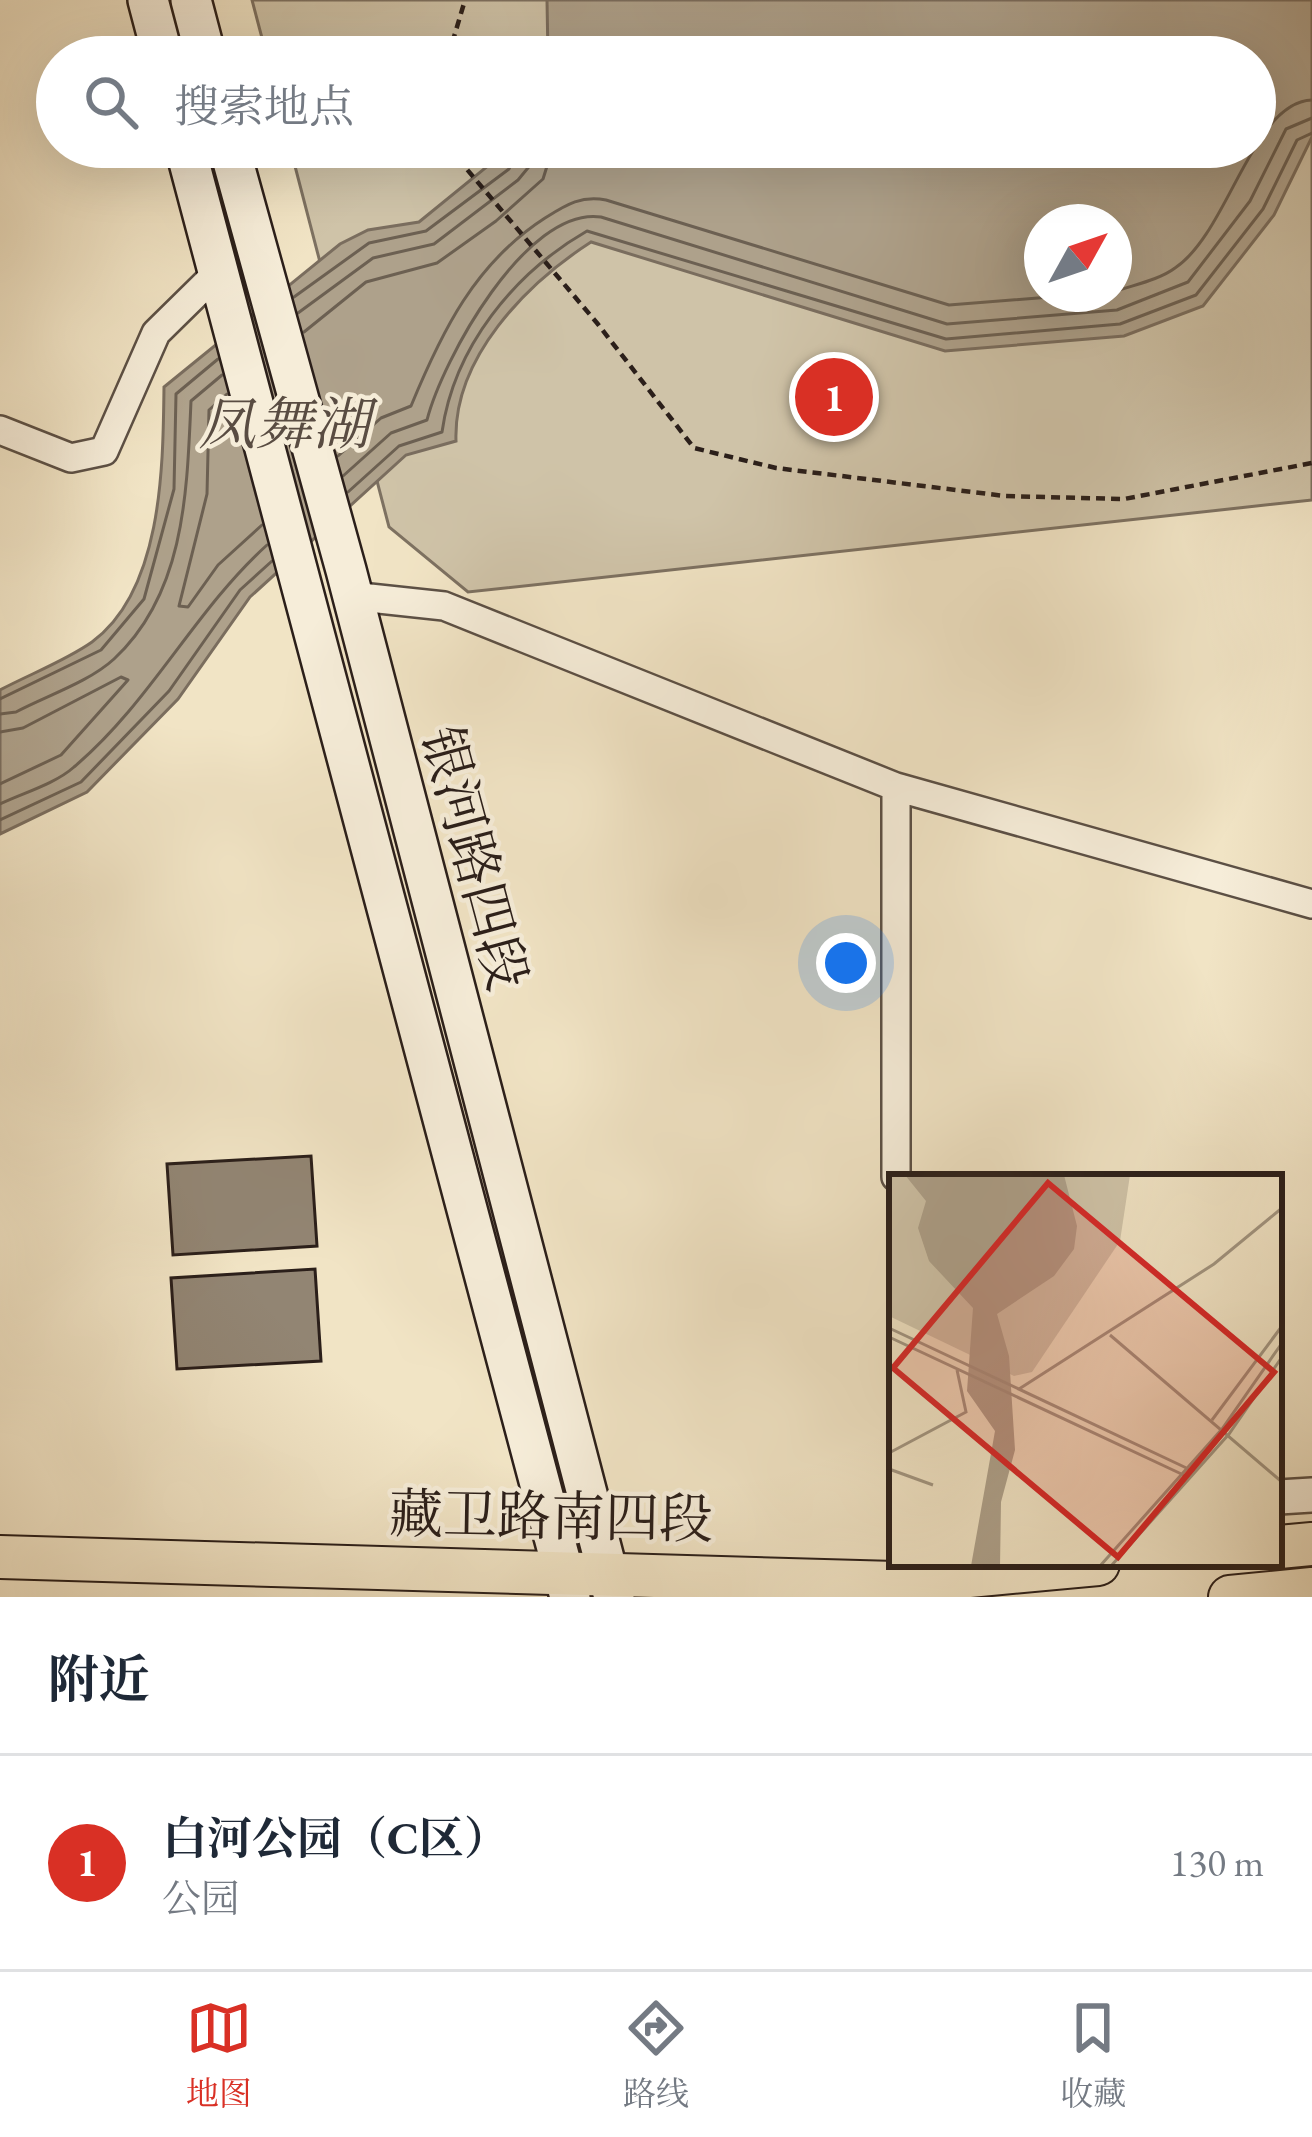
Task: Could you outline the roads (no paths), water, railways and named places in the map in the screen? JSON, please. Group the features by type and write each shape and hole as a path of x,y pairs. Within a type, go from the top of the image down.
{"main road":[{"path":"148,0 157,36"},
{"path":"191,0 200,36"},
{"name":"银河路四段","path":"190,168 567,1586"},
{"name":"银河路四段","path":"235,168 612,1585"},
{"path":"1282,1547 1312,1544"},
{"name":"藏卫路南四段","path":"0,1557 567,1586 895,1581 1062,1567"},
{"path":"1230,1597 1312,1589"}],"street":[{"path":"0,430 71,458 104,451 156,332 220,284"},
{"path":"348,583 444,606 896,787 1312,904"},
{"path":"896,787 896,1174"},
{"path":"1282,1497 1312,1495"}],"water":[{"name":"凤舞湖","path":"547,0 1312,0 1312,137 1274,215 1203,306 1124,336 945,351 591,242 542,279 498,326 467,381 458,410 456,441 406,455 250,597 178,699 87,792 0,834 0,690 92,642 133,591 146,559 160,488 164,387 340,244 368,230 419,222 485,168 1276,168 1276,36 548,36"}],"place":[{"name":"白河公园（C区）","path":"834,397"}]}
